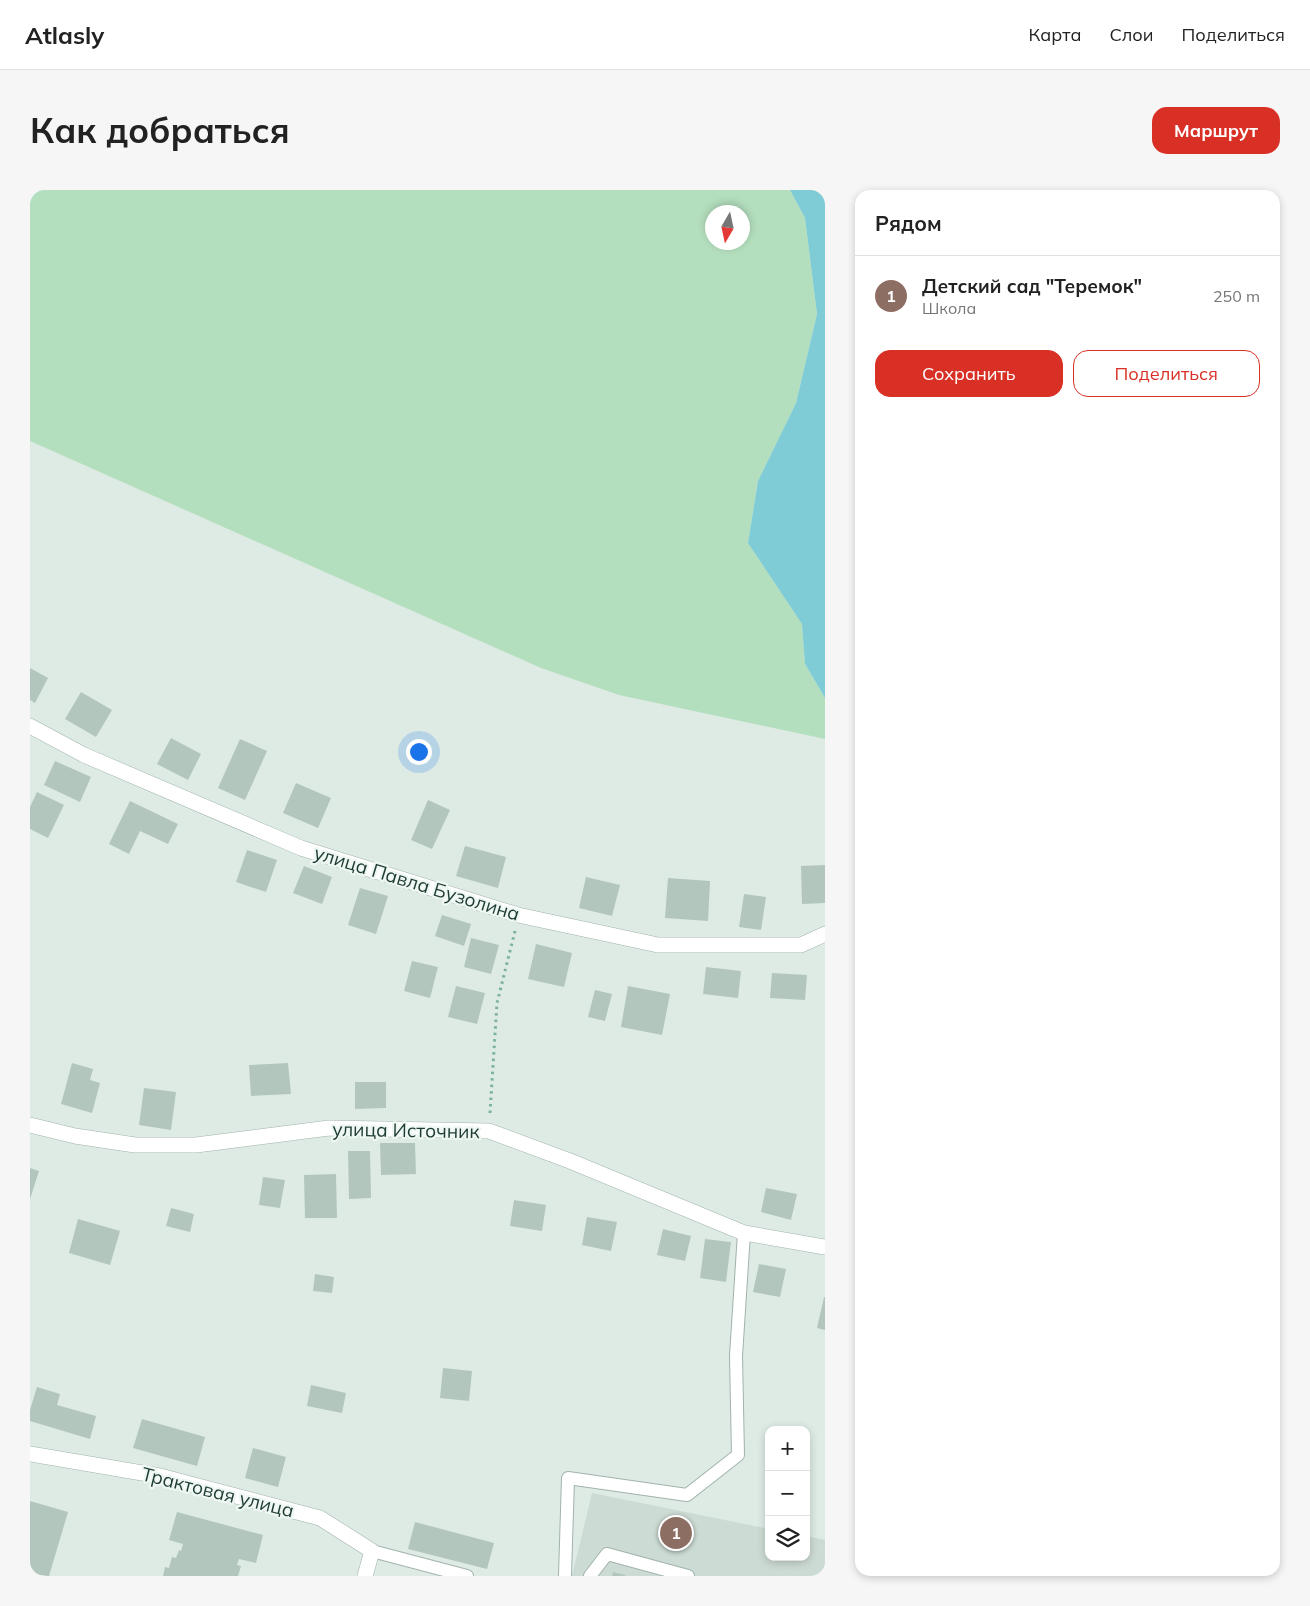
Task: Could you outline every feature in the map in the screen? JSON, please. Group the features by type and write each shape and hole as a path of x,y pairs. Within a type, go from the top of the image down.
{"street":[{"name":"улица Павла Бузолина","path":"30,726 84,754 300,848 518,914 658,945 801,945 825,934"},
{"name":"улица Источник","path":"30,1125 75,1136 135,1145 196,1145 329,1128 489,1131 570,1161 744,1233 825,1247"},
{"name":"Трактовая улица","path":"30,1454 160,1476 320,1518 372,1551"},
{"path":"365,1576 372,1551"}],"lane":[{"path":"565,1576 568,1478 687,1495 738,1454 736,1356 744,1233"},
{"path":"372,1551 467,1576"},
{"path":"590,1576 607,1554 688,1576"}],"path":[{"path":"489,1131 491,1077 498,1003 518,914"}],"shaded area":[{"path":"592,1493 765,1528 765,1561 810,1561 810,1537 825,1540 825,1576 572,1576"}],"green space":[{"path":"30,190 790,190 805,218 817,314 796,403 758,481 748,543 802,624 805,664 825,698 825,739 619,695 541,668 30,441"}],"water":[{"path":"790,190 825,190 825,698 805,664 802,624 748,543 758,481 796,403 817,314 805,218"}],"building":[{"path":"30,668 48,678 35,703 30,700"},
{"path":"81,692 112,710 96,737 65,719"},
{"path":"171,738 201,754 188,780 157,764"},
{"path":"240,739 267,751 245,800 218,788"},
{"path":"55,761 91,777 80,802 44,785"},
{"path":"296,783 331,798 318,828 283,813"},
{"path":"37,792 64,805 48,838 30,829 30,807"},
{"path":"428,800 450,810 432,849 411,840"},
{"path":"130,801 178,824 168,844 140,831 129,854 109,844"},
{"path":"465,846 506,857 498,888 456,876"},
{"path":"247,850 277,860 266,892 236,882"},
{"path":"825,865 825,903 802,904 801,866"},
{"path":"304,866 332,877 322,904 293,893"},
{"path":"586,877 620,885 612,916 579,908"},
{"path":"668,878 710,881 708,921 665,918"},
{"path":"360,888 388,896 376,934 348,925"},
{"path":"744,894 766,897 761,930 739,927"},
{"path":"442,915 471,924 464,946 435,936"},
{"path":"471,938 499,945 491,974 464,967"},
{"path":"536,944 572,953 564,987 528,979"},
{"path":"412,961 438,967 430,998 404,991"},
{"path":"706,967 741,971 738,998 703,994"},
{"path":"772,973 807,975 805,1000 770,998"},
{"path":"456,986 485,993 477,1024 448,1017"},
{"path":"628,986 670,994 662,1035 621,1027"},
{"path":"595,990 612,994 605,1021 588,1017"},
{"path":"72,1063 93,1069 90,1080 100,1083 92,1113 61,1104"},
{"path":"288,1063 291,1094 251,1096 249,1065"},
{"path":"355,1082 386,1082 386,1108 355,1109"},
{"path":"144,1088 176,1092 171,1130 139,1125"},
{"path":"380,1143 415,1143 416,1174 381,1175"},
{"path":"348,1151 370,1151 371,1198 349,1199"},
{"path":"30,1168 39,1171 30,1199"},
{"path":"336,1174 337,1218 305,1218 304,1175"},
{"path":"263,1177 285,1180 280,1208 259,1205"},
{"path":"766,1188 797,1194 791,1220 761,1212"},
{"path":"514,1200 546,1205 542,1231 510,1226"},
{"path":"171,1208 194,1214 190,1232 166,1226"},
{"path":"587,1217 617,1222 611,1251 582,1245"},
{"path":"78,1219 120,1231 110,1265 69,1253"},
{"path":"663,1229 691,1236 685,1261 657,1255"},
{"path":"705,1239 731,1242 726,1282 700,1278"},
{"path":"759,1264 786,1269 780,1297 753,1292"},
{"path":"315,1274 334,1277 332,1293 313,1291"},
{"path":"825,1297 825,1330 817,1328"},
{"path":"443,1368 472,1371 469,1401 440,1398"},
{"path":"311,1385 346,1393 342,1413 307,1406"},
{"path":"37,1387 60,1394 57,1405 96,1416 90,1439 30,1421 30,1410"},
{"path":"142,1419 205,1437 197,1466 133,1448"},
{"path":"253,1448 286,1457 278,1487 245,1478"},
{"path":"30,1501 68,1512 49,1576 30,1574"},
{"path":"177,1512 263,1535 256,1563 239,1559 237,1565 241,1566 238,1576 163,1576 165,1567 169,1568 172,1557 176,1558 183,1544 169,1540"},
{"path":"415,1522 494,1543 487,1569 408,1549"},
{"path":"613,1572 625,1575 625,1576 612,1576"}],"place":[{"name":"Детский сад \"Теремок\"","path":"676,1533"}]}
